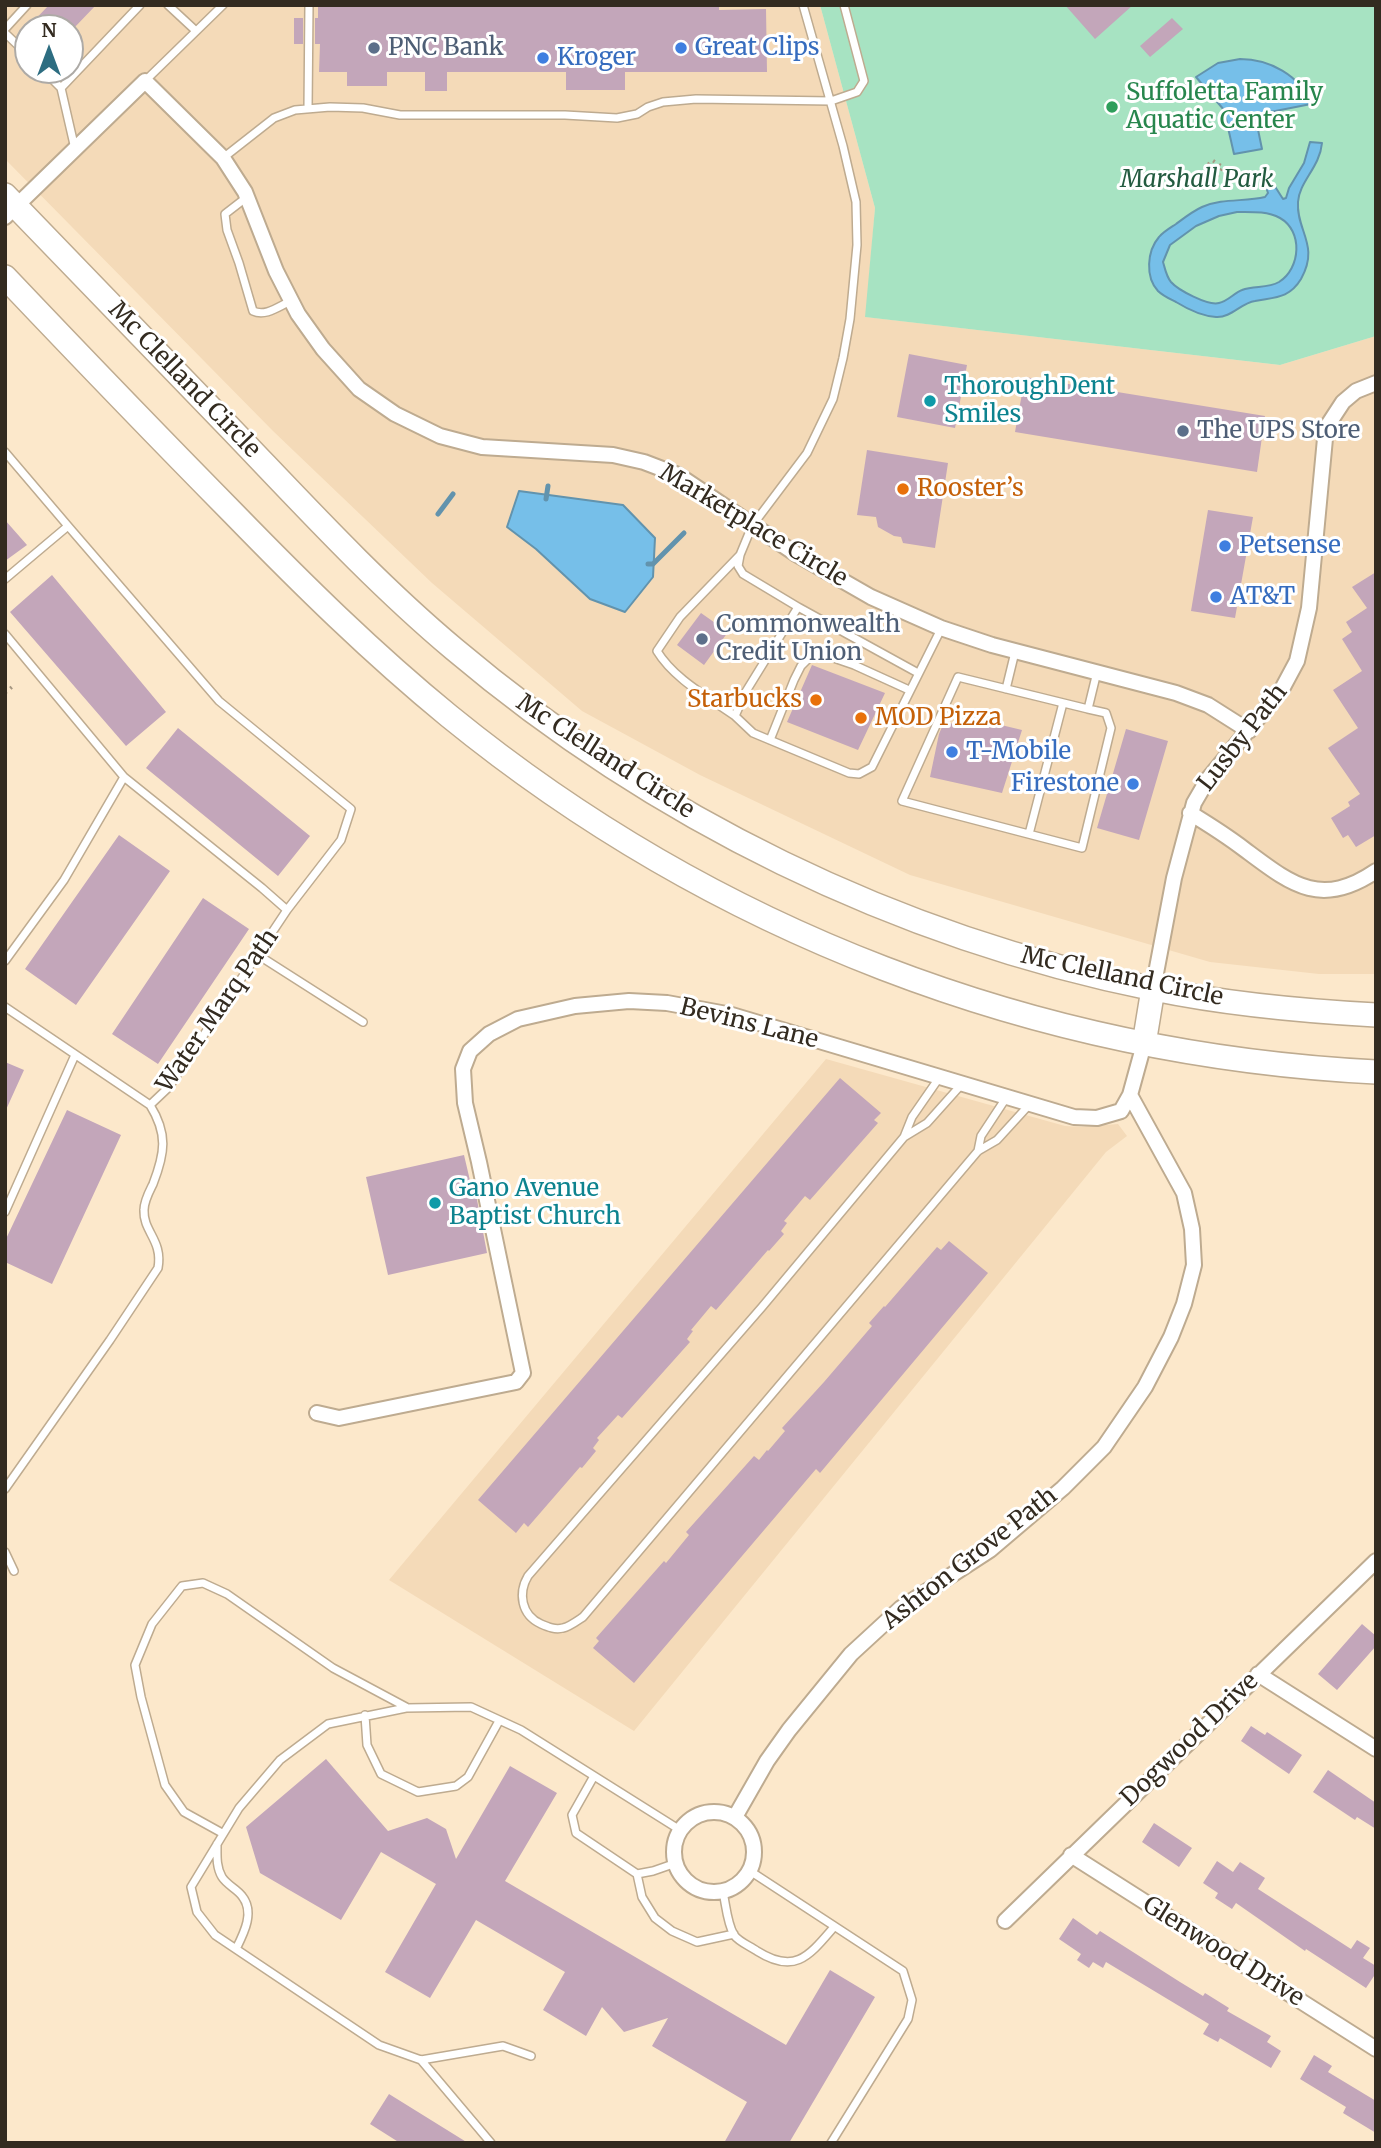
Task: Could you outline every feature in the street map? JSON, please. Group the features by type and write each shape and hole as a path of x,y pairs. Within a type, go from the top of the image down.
{"highway":[{"name":"Mc Clelland Circle","path":"9,206 356,560 452,648 521,704 632,780 700,820 798,871 874,905 940,930 1046,964 1153,989 1257,1004 1376,1015"},
{"path":"5,277 199,479 378,656 448,715 570,807 622,841 705,888 793,932 857,959 1001,1010 1144,1044 1256,1062 1376,1072"},
{"path":"1144,1044 1153,989"}],"street":[{"path":"9,206 75,149 145,81"},
{"name":"Marketplace Circle","path":"145,81 223,158 247,197 276,271 298,314 323,349 359,389 395,414 440,436 482,447 602,454 644,462 678,475 796,554 871,597 941,628 1016,651 1176,693 1208,705 1249,731"},
{"name":"Lusby Path","path":"1153,989 1174,878 1190,813 1198,793 1272,703 1291,675 1302,640 1309,608 1326,428 1343,402 1356,391 1376,383"},
{"path":"1190,813 1292,882 1317,890 1338,889 1357,883 1376,871"},
{"name":"Bevins Lane","path":"317,1413 340,1418 516,1382 523,1373 465,1102 463,1069 470,1051 489,1034 518,1019 575,1006 629,1001 667,1003 732,1015 1074,1117 1097,1118 1121,1111 1130,1095"},
{"path":"1130,1095 1144,1044"},
{"name":"Ashton Grove Path","path":"735,1817 767,1761 789,1730 851,1654 901,1608 990,1550 1063,1488 1104,1447 1145,1387 1184,1304 1194,1265 1192,1229 1184,1193 1130,1095"},
{"name":"Dogwood Drive","path":"1005,1921 1376,1561"},
{"path":"1258,1674 1376,1749"},
{"path":"711,1811 735,1817 745,1825 755,1847 750,1871 734,1888 723,1892 696,1889 685,1881 673,1856 674,1843 680,1830 699,1814 711,1811"},
{"name":"Glenwood Drive","path":"1071,1855 1376,2049"}],"lane":[{"path":"5,31 27,5"},
{"path":"61,88 140,5"},
{"path":"168,5 196,31"},
{"path":"145,81 223,5"},
{"path":"309,5 309,109"},
{"path":"803,5 856,202 857,245 850,319 833,399 807,453 752,526 738,566 743,574 798,607 918,673"},
{"path":"223,158 274,118 295,110 330,107 363,108 400,116 617,118 637,114 663,102 696,99 831,102 856,92 864,81 844,5"},
{"path":"57,84 61,88 75,149"},
{"path":"247,197 225,214 227,230 253,311 259,314 271,311 291,300"},
{"path":"5,452 219,701 351,809 341,841 287,911"},
{"path":"5,579 68,526"},
{"path":"740,555 680,617 657,650 664,662 753,733 849,774 859,774 872,767 941,628"},
{"path":"735,716 745,693 798,607"},
{"name":"Water Marq Path","path":"5,634 124,777 287,911 169,1087 150,1105 5,1007"},
{"path":"1006,689 1016,651"},
{"path":"770,740 794,680 808,658 822,654 854,664 909,690"},
{"path":"1088,709 1098,672"},
{"path":"958,677 1006,689 1106,713 1111,728 1082,848 902,802 958,677"},
{"path":"1029,834 1063,703"},
{"path":"5,961 64,880 124,777"},
{"path":"258,954 363,1021"},
{"path":"5,1212 75,1055"},
{"path":"939,1078 912,1117 904,1137 762,1307 528,1576 521,1595 527,1613 535,1622 551,1629 564,1628 583,1617 978,1151 997,1140 1029,1105"},
{"path":"904,1137 927,1123 961,1085"},
{"path":"978,1151 985,1128 1006,1098"},
{"path":"5,1489 158,1268 158,1245 144,1213 145,1201 158,1172 164,1143 161,1125 150,1105"},
{"path":"5,1552 14,1571"},
{"path":"222,1833 184,1812 165,1785 135,1665 152,1624 182,1586 203,1583 227,1594 333,1668 406,1707"},
{"path":"531,2056 503,2046 421,2060 379,2045 215,1935 197,1912 191,1887 222,1833 279,1760 328,1724 406,1707 471,1707 521,1730 680,1830"},
{"path":"365,1715 367,1745 381,1774 418,1791 456,1786 468,1777 499,1721"},
{"path":"594,1776 572,1815 576,1833 637,1874 642,1897 655,1918 672,1931 697,1942 734,1934"},
{"path":"217,1842 217,1863 222,1877 243,1897 248,1912 246,1930 236,1949"},
{"path":"637,1874 676,1863"},
{"path":"750,1871 903,1971 912,2000 908,2019 831,2143"},
{"path":"723,1892 734,1934 739,1940 772,1960 793,1962 813,1951 834,1927"},
{"path":"421,2060 491,2143"}],"path":[{"path":"1206,172 1216,178 1223,167 1212,160 1208,166 1215,172 1217,170"},
{"path":"5,693 13,686"}],"shaded area":[{"path":"5,5 820,5 875,208 866,317 1280,365 1376,336 1376,974 1319,974 1210,962 910,875 700,775 582,711 432,583 273,431 5,159"},
{"path":"826,1059 1065,1126 1118,1124 1127,1136 1106,1152 634,1731 389,1580"}],"green space":[{"name":"Suffoletta Family Aquatic Center","path":"820,5 1376,5 1376,336 1280,365 865,317 875,208"}],"water":[{"path":"1240,59 1262,62 1282,71 1299,85 1311,104 1255,115 1262,149 1234,154 1224,110 1196,77 1218,63"},
{"path":"1310,142 1322,143 1318,160 1299,195 1298,212 1308,247 1308,257 1296,286 1286,294 1250,302 1221,317 1190,310 1158,291 1151,279 1149,264 1152,249 1162,233 1210,204 1265,197 1268,193 1266,187 1274,185 1283,199 1286,198 1304,163","holes":["1237,212 1270,214 1287,224 1296,240 1296,250 1292,268 1286,276 1274,284 1239,291 1222,302 1214,303 1194,297 1171,282 1163,262 1170,245 1196,226"]},
{"path":"519,491 623,505 655,538 653,577 625,612 590,599 536,549 507,527"}],"building":[{"path":"49,5 96,5 84,18 84,14 40,14"},
{"name":"Kroger","path":"318,5 719,5 719,10 766,9 767,72 625,72 625,90 566,90 566,72 447,72 447,91 425,91 425,72 387,72 387,86 347,86 347,72 319,72 320,44 315,44"},
{"path":"1065,5 1133,5 1095,39"},
{"path":"294,18 303,18 303,44 294,44"},
{"path":"1172,18 1183,29 1150,57 1140,46"},
{"name":"ThoroughDent Smiles","path":"909,354 967,365 955,428 897,417"},
{"path":"1025,377 1265,416 1257,472 1015,432"},
{"name":"Rooster’s","path":"867,450 948,463 935,548 903,543 901,537 878,527 876,517 857,515"},
{"name":"Petsense","path":"1208,510 1253,517 1235,618 1191,611"},
{"path":"5,520 27,545 5,561"},
{"path":"1376,572 1376,835 1356,847 1348,835 1343,838 1331,818 1350,806 1348,802 1360,794 1328,748 1358,728 1333,690 1362,671 1342,639 1352,632 1346,622 1367,608 1352,587"},
{"path":"52,575 166,712 126,746 10,612"},
{"name":"Commonwealth Credit Union","path":"701,613 728,632 704,665 677,645"},
{"path":"812,665 885,693 858,750 787,722"},
{"path":"976,719 1022,730 1002,793 930,777 944,722 974,728"},
{"path":"178,728 310,836 278,876 146,768"},
{"name":"Firestone","path":"1126,729 1168,741 1139,840 1097,828"},
{"path":"119,835 170,871 76,1005 25,969"},
{"path":"203,898 249,929 158,1064 112,1034"},
{"path":"5,1062 24,1070 5,1112"},
{"path":"840,1078 881,1113 874,1120 878,1123 810,1200 805,1196 784,1221 787,1223 781,1231 784,1234 716,1310 711,1306 691,1330 693,1331 687,1339 690,1342 622,1418 618,1415 597,1438 599,1440 593,1448 596,1451 582,1468 580,1467 528,1527 524,1523 516,1533 478,1500"},
{"path":"67,1110 121,1135 52,1284 5,1262 5,1241"},
{"name":"Gano Avenue Baptist Church","path":"464,1155 472,1189 475,1189 487,1253 388,1275 366,1177"},
{"path":"949,1241 988,1273 820,1473 816,1469 634,1683 593,1648 599,1641 596,1638 664,1561 666,1563 689,1535 686,1532 754,1456 759,1460 768,1451 785,1431 782,1428 872,1326 869,1323 884,1306 937,1247 941,1250"},
{"path":"1362,1624 1376,1636 1376,1646 1337,1690 1318,1674"},
{"path":"1251,1726 1265,1735 1267,1732 1302,1755 1289,1774 1241,1741"},
{"path":"326,1759 388,1831 427,1818 446,1829 456,1859 510,1766 557,1793 505,1881 786,2045 830,1970 875,1997 789,2143 724,2143 747,2102 652,2046 668,2018 624,2032 602,2007 586,2036 543,2010 565,1972 476,1920 430,1998 385,1972 436,1884 381,1852 341,1920 260,1873 246,1827"},
{"path":"1328,1770 1376,1803 1376,1829 1357,1817 1355,1820 1313,1792"},
{"path":"1154,1823 1192,1848 1179,1867 1142,1842"},
{"path":"1217,1861 1233,1872 1240,1862 1265,1878 1258,1889 1351,1949 1357,1940 1370,1948 1363,1958 1376,1966 1376,1973 1366,1988 1306,1949 1305,1951 1236,1903 1232,1909 1215,1898 1218,1893 1203,1883"},
{"path":"1073,1918 1097,1935 1100,1931 1203,1996 1205,1993 1229,2008 1227,2011 1271,2036 1267,2042 1281,2051 1271,2068 1220,2038 1218,2042 1203,2034 1209,2024 1106,1962 1103,1968 1093,1962 1089,1968 1077,1960 1081,1954 1059,1939"},
{"path":"1314,2055 1332,2066 1328,2072 1376,2101 1376,2133 1343,2113 1346,2107 1300,2079"},
{"path":"389,2094 468,2143 400,2143 370,2124"}],"waterway":[{"path":"546,499 548,486"},
{"path":"438,514 453,494"},
{"path":"648,564 653,564 684,533"}],"place":[{"name":"PNC Bank","path":"374,48"},
{"name":"Great Clips","path":"681,48"},
{"name":"Kroger","path":"543,58"},
{"name":"Suffoletta Family Aquatic Center","path":"1112,107"},
{"name":"ThoroughDent Smiles","path":"930,401"},
{"name":"The UPS Store","path":"1183,431"},
{"name":"Rooster’s","path":"903,489"},
{"name":"Petsense","path":"1225,546"},
{"name":"AT&T","path":"1216,597"},
{"name":"Commonwealth Credit Union","path":"702,639"},
{"name":"Starbucks","path":"816,700"},
{"name":"MOD Pizza","path":"861,718"},
{"name":"T-Mobile","path":"952,752"},
{"name":"Firestone","path":"1133,784"},
{"name":"Gano Avenue Baptist Church","path":"435,1203"}],"park label":[{"name":"Marshall Park","path":"1197,180"}]}
